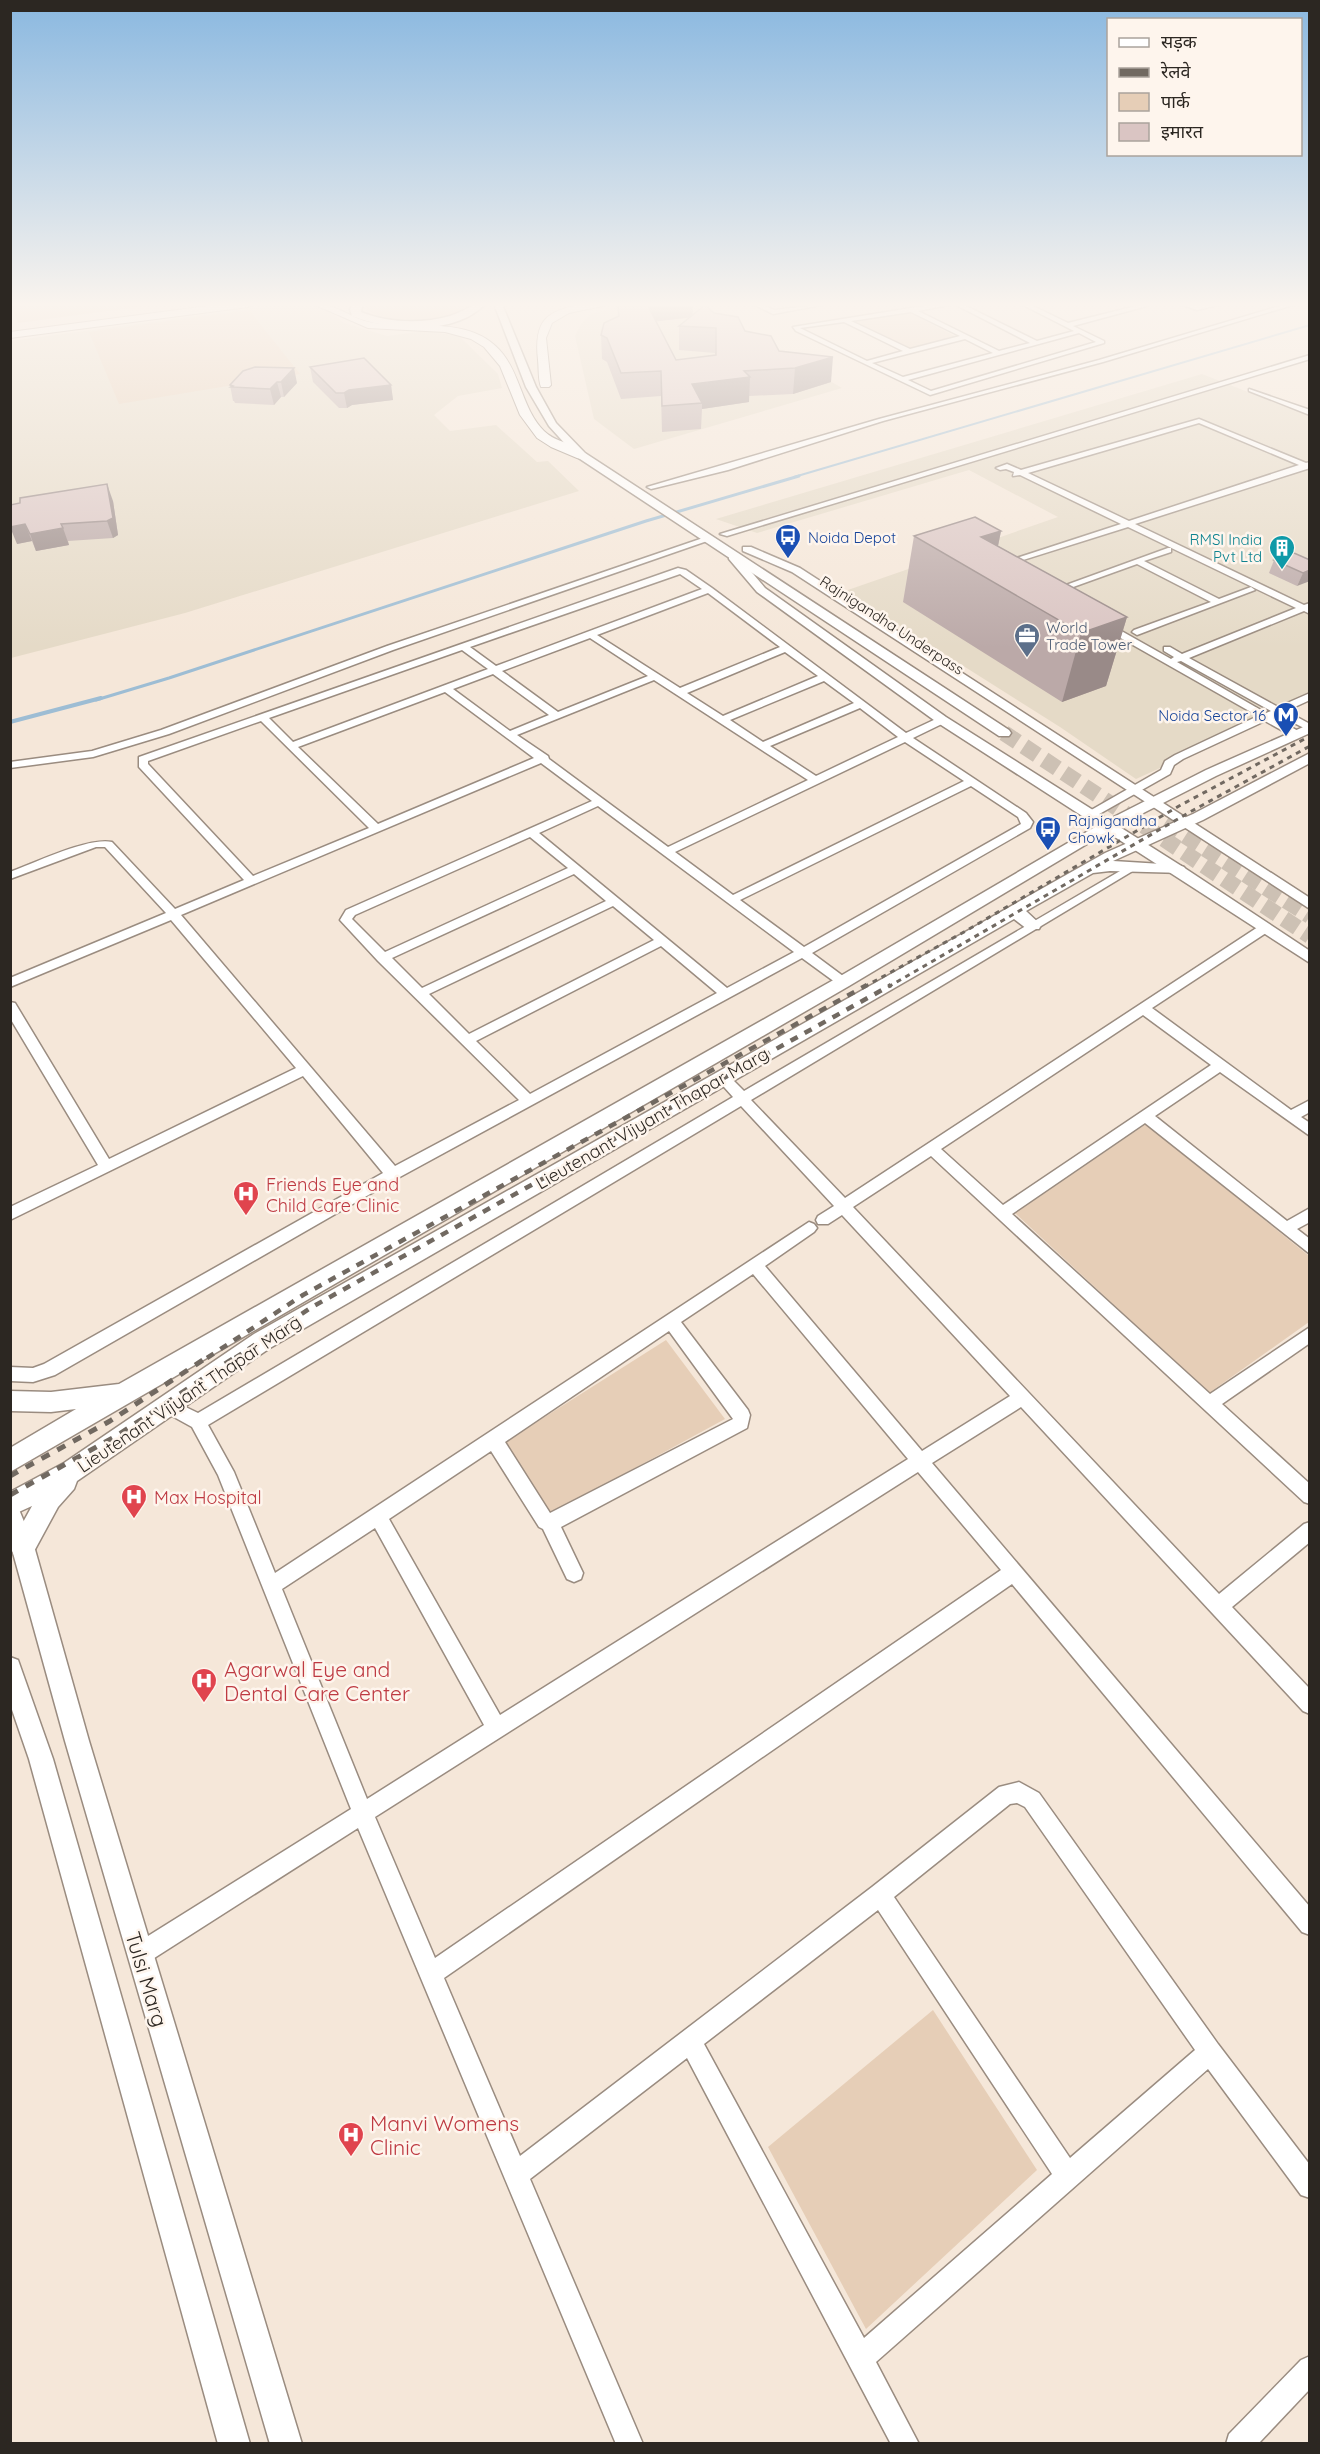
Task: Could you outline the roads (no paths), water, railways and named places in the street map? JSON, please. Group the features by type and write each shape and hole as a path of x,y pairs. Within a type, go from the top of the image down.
{"highway":[{"path":"529,419 540,434 554,444 581,455"}],"main road":[{"name":"Rajnigandha Underpass","path":"549,419 581,455 1004,734"},
{"name":"Rajnigandha Underpass","path":"720,532 1018,728"},
{"name":"Lieutenant Vijyant Thapar Marg","path":"10,1461 125,1392 843,982 1099,821 1154,803 1211,773 1303,731"},
{"name":"Lieutenant Vijyant Thapar Marg","path":"10,1505 73,1471 262,1341 1084,871 1135,843 1185,823 1310,757"},
{"path":"1084,871 1110,866 1178,870"},
{"path":"1015,911 1033,925"},
{"path":"10,1401 51,1402 125,1392"},
{"path":"23,1546 49,1499 73,1471"}],"street":[{"path":"655,489 887,419"},
{"path":"720,532 1103,419"},
{"path":"1023,476 1195,424 1208,423 1307,469"},
{"path":"1023,476 1195,424 1307,469"},
{"path":"1130,528 1023,569 1013,563 1130,528 1307,469"},
{"path":"1023,476 1305,609 1309,617 1180,668"},
{"path":"1130,528 1168,550 1251,590 1305,609"},
{"path":"10,765 93,754 165,732 390,648 703,537"},
{"path":"747,549 796,570 1310,905"},
{"path":"1065,597 1053,589 1168,550"},
{"path":"733,557 761,590 942,720 1178,870 1310,958"},
{"path":"1137,561 1219,602"},
{"path":"10,1374 33,1375 48,1370 393,1174 804,952 1026,826 1028,822 1026,818 905,737 709,590 683,572 675,571 146,758 142,765 250,880"},
{"path":"291,746 709,590"},
{"path":"1137,632 1251,590"},
{"path":"1170,663 1305,609"},
{"path":"1104,620 1137,632 1193,663 1277,710 1303,731 1264,716 1170,663 1104,620"},
{"path":"590,634 815,780"},
{"path":"462,646 557,716"},
{"path":"680,692 786,648"},
{"path":"511,735 655,676"},
{"path":"722,720 825,677"},
{"path":"446,688 843,982"},
{"path":"1099,821 1136,791 1166,772 1169,763 1179,757 1310,696"},
{"path":"762,746 861,704"},
{"path":"261,716 376,828"},
{"path":"668,851 942,720"},
{"path":"10,983 174,915 250,880 544,759"},
{"path":"733,899 970,782"},
{"path":"529,1101 346,923 350,913 601,801"},
{"path":"531,832 726,994"},
{"path":"10,876 96,844 105,843 174,915 393,1174"},
{"path":"198,1422 1132,867"},
{"path":"382,958 576,869"},
{"path":"419,994 615,901"},
{"path":"272,1585 1265,928"},
{"path":"467,1040 662,940"},
{"path":"10,1006 106,1167"},
{"path":"1143,1008 1310,1131"},
{"path":"1002,1213 1220,1065"},
{"path":"10,1214 304,1070"},
{"path":"723,1078 1310,1704"},
{"path":"1290,1117 1310,1105"},
{"path":"1146,1116 1310,1248"},
{"path":"931,1148 1310,1496"},
{"path":"1286,1229 1310,1214"},
{"path":"755,1265 1310,1924"},
{"path":"494,1440 544,1521 549,1522 555,1521 741,1423 742,1415 671,1321"},
{"path":"1209,1404 1310,1334"},
{"path":"140,1954 1022,1397"},
{"path":"169,1406 198,1422 225,1473 363,1814 630,2444"},
{"name":"Tulsi Marg","path":"10,1514 23,1546 76,1741 286,2444"},
{"path":"378,1516 497,1729"},
{"path":"549,1522 574,1573"},
{"path":"1218,1607 1310,1530"},
{"path":"431,1974 1014,1572"},
{"path":"10,1668 45,1771 234,2444"},
{"path":"516,2175 880,1895 1006,1794 1019,1792 1032,1800 1210,2052 1310,2186"},
{"path":"880,1895 1068,2176"},
{"path":"690,2041 906,2444"},
{"path":"861,2358 1210,2052"},
{"path":"1239,2444 1310,2369"}],"waterway":[{"path":"794,477 993,419"},
{"path":"96,700 646,521 799,476"},
{"path":"10,722 101,698"}],"tunnel":[{"path":"1004,733 1310,936"},
{"path":"1165,823 1310,916"}],"railway":[{"path":"864,987 964,932 1179,806 1310,736"},
{"path":"888,987 1190,812 1310,746"},
{"path":"207,1358 303,1295 867,985"},
{"path":"235,1358 312,1307 891,985"},
{"path":"10,1476 110,1421 209,1356"},
{"path":"10,1495 118,1435 237,1356"}],"place":[{"name":"Noida Depot","path":"788,560"},
{"name":"RMSI India Pvt Ltd","path":"1282,571"},
{"name":"World Trade Tower","path":"1027,659"},
{"name":"Noida Sector 16","path":"1286,738"},
{"name":"Rajnigandha Chowk","path":"1048,852"},
{"name":"Friends Eye and Child Care Clinic","path":"246,1217"},
{"name":"Max Hospital","path":"134,1520"},
{"name":"Agarwal Eye and Dental Care Center","path":"204,1704"},
{"name":"Manvi Womens Clinic","path":"351,2158"}]}
